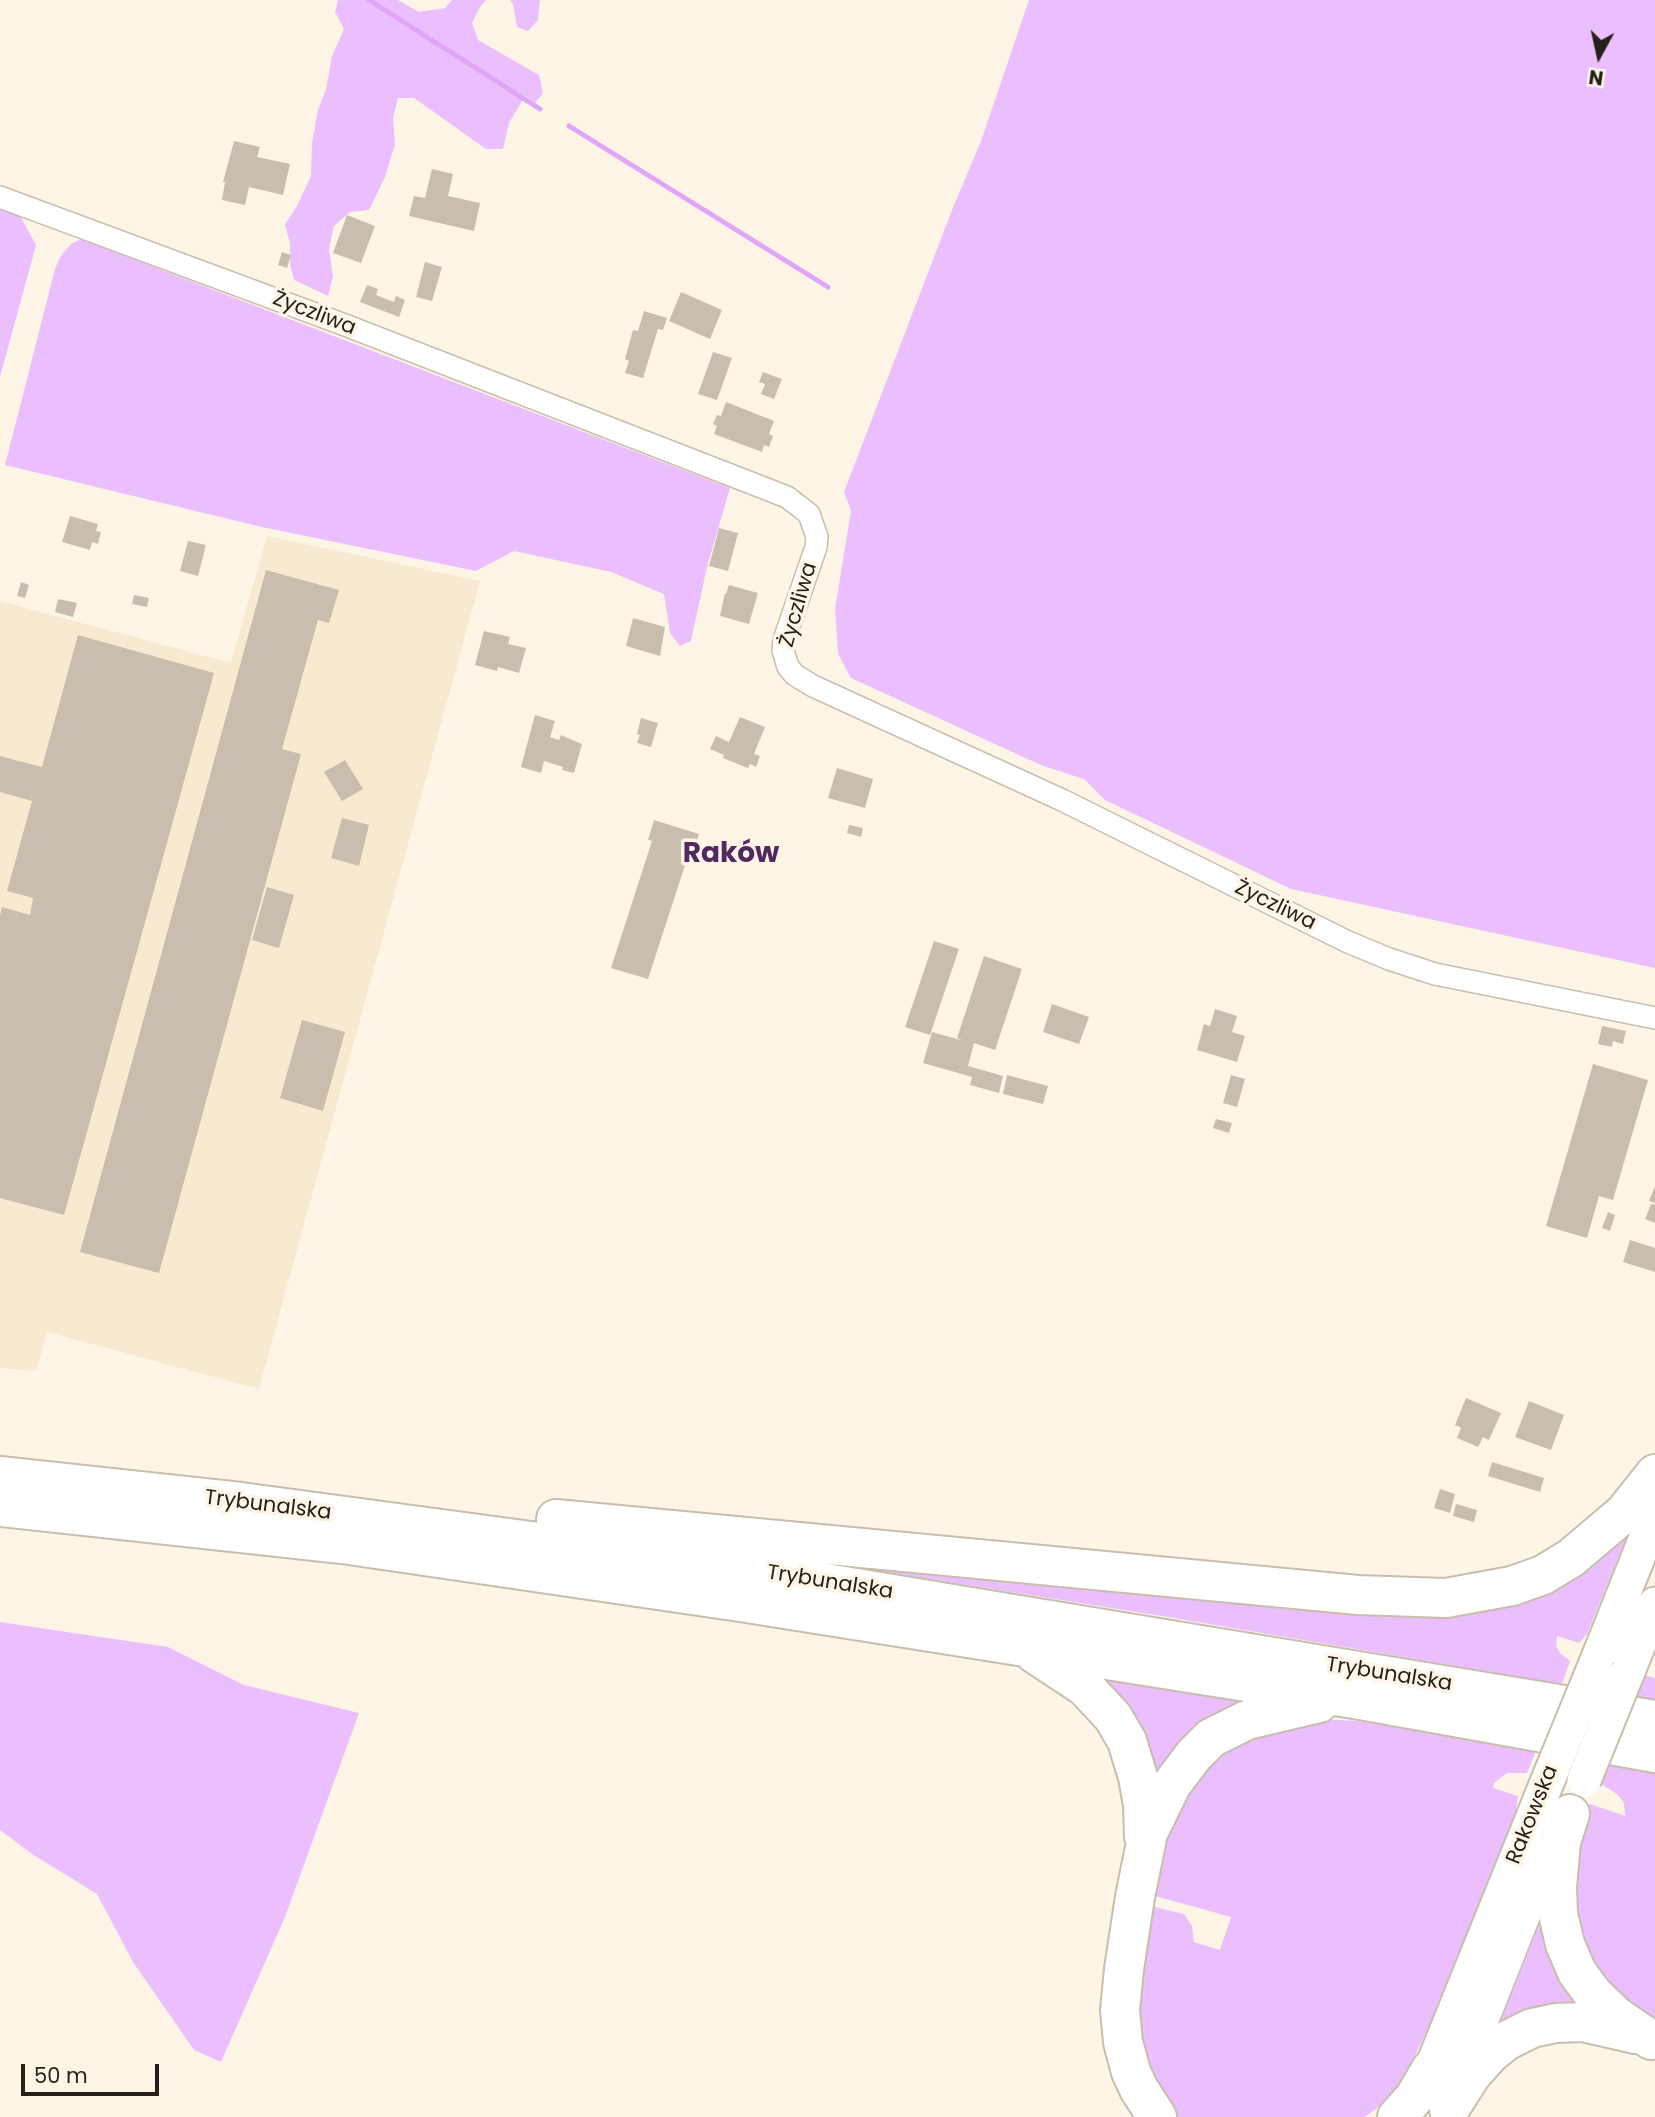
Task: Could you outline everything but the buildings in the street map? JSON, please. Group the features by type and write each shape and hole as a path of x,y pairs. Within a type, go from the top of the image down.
{"highway":[{"path":"241,1502 362,1501 1358,1595 1446,1598 1512,1586 1571,1558 1624,1513 1655,1474"},
{"name":"Trybunalska","path":"0,1476 241,1502 747,1570 1655,1720"},
{"name":"Trybunalska","path":"0,1507 342,1544 740,1602 1360,1700 1655,1753"},
{"path":"1021,1646 1043,1657 1085,1687 1113,1717 1127,1741 1138,1777 1143,1805 1144,1845 1124,1969 1121,2026 1131,2072 1157,2117"},
{"path":"1144,1845 1172,1784 1194,1755 1220,1732 1254,1718 1296,1707 1360,1700"},
{"path":"1577,1797 1561,1842 1557,1887 1558,1914 1565,1944 1577,1972 1593,1994 1616,2016 1653,2041"},
{"path":"1437,2115 1490,2054 1506,2041 1532,2028 1556,2023 1593,2023 1630,2031 1653,2041"},
{"path":"1397,2117 1414,2098 1431,2069"}],"main road":[{"name":"Rakowska","path":"1437,2115 1431,2069 1655,1515"},
{"name":"Rakowska","path":"1437,2115 1471,2048 1655,1604"}],"street":[{"name":"Życzliwa","path":"0,197 345,325 787,497 809,514 817,537 816,547 784,639 783,650 788,667 795,675 813,686 1062,800 1348,942 1389,959 1435,974 1655,1017"}],"shaded area":[{"path":"338,0 398,0 419,12 445,8 452,0 486,0 472,23 478,40 539,75 543,93 535,103 525,96 509,123 503,149 486,149 414,98 398,98 393,118 395,144 385,177 369,210 350,212 334,226 329,249 333,276 328,296 294,280 285,224 311,176 312,143 318,110 326,89 332,56 344,29 335,12"},
{"path":"510,0 540,0 538,20 528,31 517,27"},
{"path":"1029,0 1655,0 1655,968 1291,889 1105,800 1084,779 1043,766 851,678 838,654 835,609 851,511 844,492 981,141"},
{"path":"0,204 17,210 36,245 0,377"},
{"path":"81,239 730,488 707,567 691,641 680,646 670,633 664,594 611,572 514,551 476,571 262,527 5,465 55,269 60,257 71,244"},
{"path":"267,536 480,581 259,1389 47,1332 36,1371 0,1368 0,601 231,663"},
{"path":"1629,1531 1587,1634 1579,1643 1557,1636 1556,1646 1570,1661 1562,1684 1162,1616 739,1549 1406,1609"},
{"path":"0,1622 168,1647 244,1685 359,1713 285,1917 221,2062 194,2050 133,1962 97,1894 32,1854 0,1830"},
{"path":"1090,1673 1260,1702 1157,1787"},
{"path":"1645,1675 1655,1678 1655,1702 1636,1699"},
{"path":"1319,1719 1358,1721 1536,1751 1527,1773 1507,1773 1494,1783 1493,1788 1518,1796 1516,1811 1431,2021 1408,2071 1389,2099 1365,2117 1178,2117 1163,2102 1143,2060 1135,2001 1151,1906 1184,1914 1192,1926 1194,1942 1220,1950 1231,1917 1155,1896 1150,1892 1167,1815 1222,1745"},
{"path":"1610,1763 1655,1771 1655,2026 1588,1968 1568,1886 1590,1804 1625,1816 1624,1803 1617,1794 1601,1784"},
{"path":"1548,1877 1594,2012 1482,2043"}],"waterway":[{"path":"369,0 540,109"},
{"path":"569,126 828,287"}],"district":[{"name":"Raków","path":"731,855"}]}
